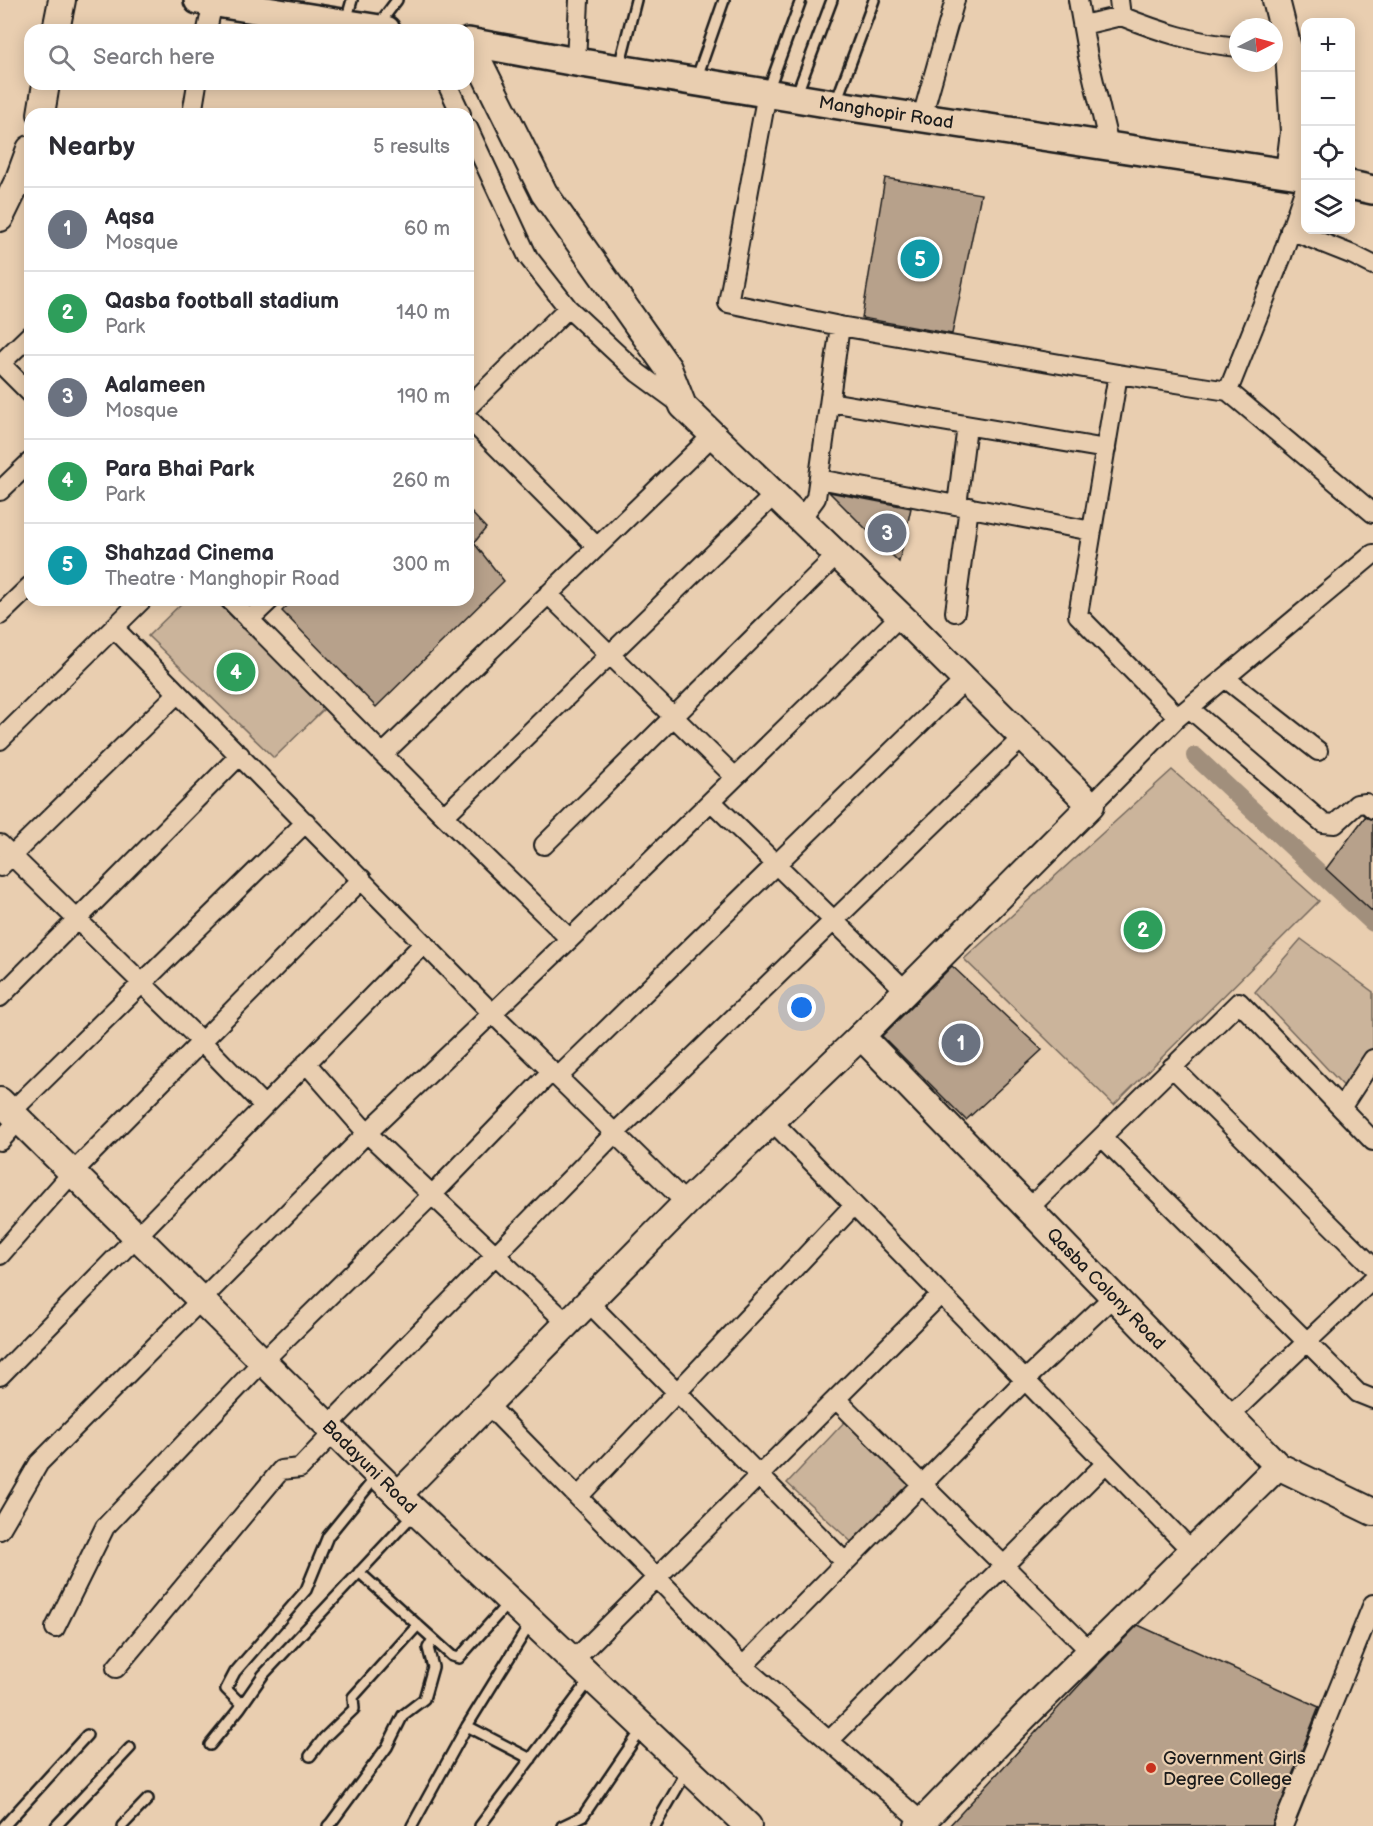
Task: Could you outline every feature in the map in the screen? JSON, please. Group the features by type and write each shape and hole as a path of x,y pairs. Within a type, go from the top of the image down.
{"main road":[{"path":"225,2 349,12 372,24"},
{"name":"Manghopir Road","path":"474,43 618,69 1109,145 1300,178"},
{"path":"1355,186 1373,190"}],"street":[{"path":"58,24 62,0"},
{"path":"576,62 579,0"},
{"path":"922,117 955,0"},
{"path":"1078,0 1109,145"},
{"path":"1276,0 1278,18"},
{"path":"211,24 225,2"},
{"path":"1083,26 1120,8 1156,30 1205,44 1229,46"},
{"path":"474,52 544,193 668,368 683,406"},
{"path":"1227,390 1290,230 1300,178 1283,63"},
{"path":"42,108 45,90"},
{"path":"193,108 196,90"},
{"path":"450,90 458,108"},
{"path":"767,93 728,303 840,326 1118,374 1227,390 1373,513"},
{"path":"474,141 528,257 568,308 638,373 683,406 1091,805"},
{"path":"0,218 24,165"},
{"path":"1290,230 1373,265"},
{"path":"474,401 568,308"},
{"path":"800,520 816,498 840,326"},
{"path":"24,340 0,363 24,387"},
{"path":"1118,374 1078,615 1183,712 1323,823 1335,824 1360,803 1366,803 1373,809"},
{"path":"830,402 1106,449"},
{"path":"474,424 597,547"},
{"path":"955,612 967,426"},
{"path":"383,754 713,435"},
{"path":"0,491 24,468"},
{"path":"819,479 1092,531"},
{"path":"444,816 774,495"},
{"path":"407,1503 487,1404 686,1203 861,1036 1183,712 1373,554"},
{"path":"544,845 837,555"},
{"path":"0,615 24,592"},
{"path":"548,594 735,777"},
{"path":"0,740 136,606"},
{"path":"235,606 570,939"},
{"path":"249,621 264,606"},
{"path":"0,1530 39,1463 367,1133 570,939 900,616"},
{"path":"114,628 492,1013 686,1203"},
{"path":"1225,678 1318,751"},
{"path":"55,1628 105,1527 262,1362 555,1074 965,680"},
{"path":"178,693 4,855 77,920 264,1106"},
{"path":"116,1668 281,1470 300,1468 331,1429 615,1133 1023,737"},
{"path":"0,997 240,755"},
{"path":"711,801 906,991"},
{"path":"0,1141 10,1111 306,822"},
{"path":"0,1255 72,1173 362,879"},
{"path":"0,1376 424,943"},
{"path":"1029,1208 1239,1002 1373,1141"},
{"name":"Qasba Colony Road","path":"861,1036 1278,1466 1373,1512"},
{"path":"1341,1108 1373,1059"},
{"path":"306,1063 367,1133 567,1323"},
{"path":"1172,1067 1373,1267"},
{"name":"Badayuni Road","path":"10,1111 378,1475 748,1826"},
{"path":"772,1121 1192,1551"},
{"path":"1102,1137 1358,1393 1373,1400"},
{"path":"578,1497 854,1205"},
{"path":"1229,1416 1373,1279"},
{"path":"582,1669 657,1577 941,1294"},
{"path":"743,1666 1025,1380 1114,1296"},
{"path":"588,1302 845,1562"},
{"path":"836,1399 1090,1651"},
{"path":"487,1404 743,1666 920,1824 1090,1651 1278,1466"},
{"path":"829,1741 1106,1463"},
{"path":"1283,1826 1366,1636 1373,1604"}],"lane":[{"path":"384,24 397,0"},
{"path":"618,69 636,0"},
{"path":"695,81 724,0"},
{"path":"767,93 801,0"},
{"path":"796,98 832,0"},
{"path":"835,104 874,0"},
{"path":"242,1706 226,1689 235,1672 306,1590 328,1536 378,1475"},
{"path":"210,1745 242,1706 263,1675 359,1572 407,1503"},
{"path":"359,1572 452,1656 459,1658 510,1601"},
{"path":"412,1826 467,1726 532,1622"},
{"path":"310,1756 324,1738 354,1709 353,1697 418,1625"},
{"path":"328,1826 387,1747 403,1715 423,1700 433,1667 428,1648 433,1639"},
{"path":"480,1826 531,1759 582,1669"},
{"path":"467,1726 531,1759"},
{"path":"562,1826 583,1816 643,1727"},
{"path":"4,1826 87,1735"},
{"path":"56,1826 130,1748"},
{"path":"655,1826 688,1769"},
{"path":"122,1826 148,1799"}],"shaded area":[{"path":"179,606 221,606 325,708 274,758 148,636"},
{"path":"1172,770 1319,901 1114,1105 964,959"},
{"path":"1301,939 1373,992 1373,1065 1354,1097 1255,992"},
{"path":"849,1417 914,1487 858,1548 787,1483"}],"building":[{"path":"885,178 981,194 952,334 862,318"},
{"path":"829,492 911,508 899,562"},
{"path":"474,515 486,528 474,543"},
{"path":"474,543 504,581 376,707 282,611 287,606 474,606"},
{"path":"1365,817 1373,820 1373,912 1326,869"},
{"path":"952,966 1042,1050 966,1120 882,1036"},
{"name":"Government Girls Degree College","path":"1138,1625 1319,1707 1272,1826 949,1826 1096,1667"}],"waterway":[{"path":"1195,756 1373,923"}],"place":[{"name":"Shahzad Cinema","path":"920,259"},
{"name":"Aalameen","path":"887,533"},
{"name":"Para Bhai Park","path":"236,672"},
{"name":"Qasba football stadium","path":"1143,930"},
{"name":"Aqsa","path":"961,1043"},
{"name":"Government Girls Degree College","path":"1151,1768"}]}
